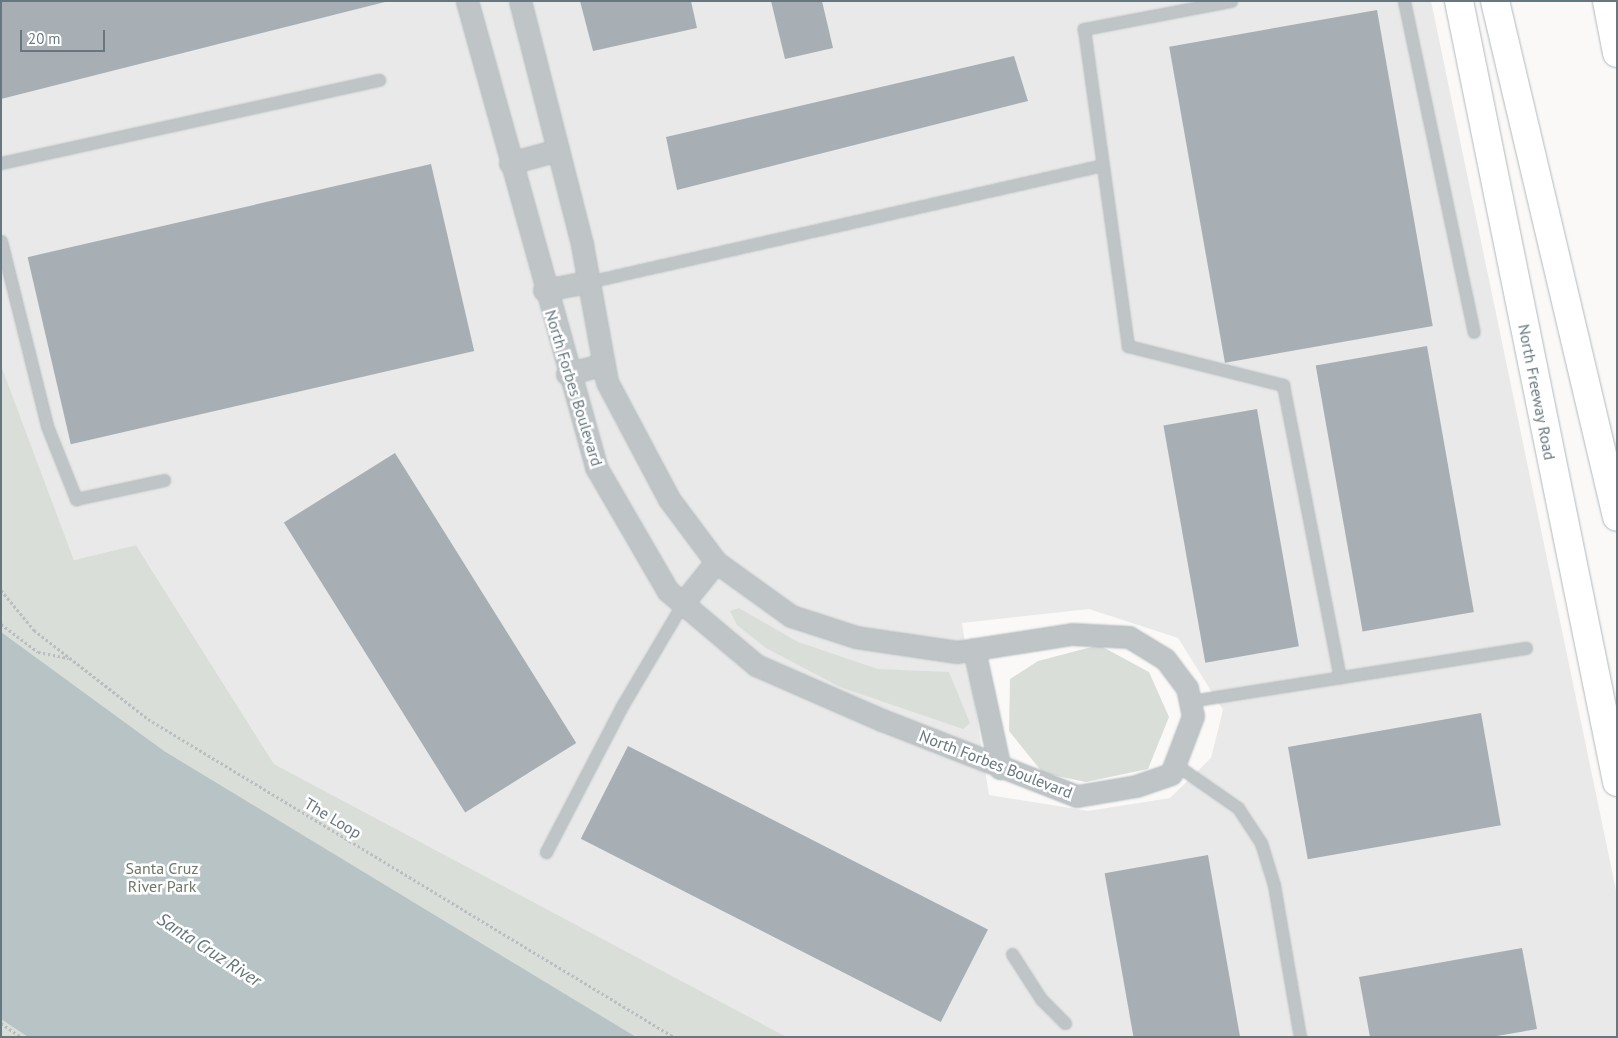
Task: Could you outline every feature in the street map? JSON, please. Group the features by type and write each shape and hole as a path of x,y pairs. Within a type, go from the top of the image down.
{"main road":[{"name":"North Freeway Road","path":"1459,1 1617,782"},
{"path":"1495,1 1617,517"},
{"path":"1608,1 1617,53"}],"street":[{"name":"North Forbes Boulevard","path":"467,1 567,374 596,467 668,591 756,665 1000,768 1077,796 1136,786 1171,774 1193,716 1187,688 1165,658 1129,637 1072,634 957,652 856,637 791,616 716,562 669,499 607,382 588,282 558,150 520,1"},
{"path":"510,163 558,150"},
{"path":"544,290 588,282"},
{"path":"567,374 604,364"},
{"path":"683,603 716,562"},
{"path":"974,650 1000,768"}],"lane":[{"path":"1232,1 1084,29 1128,346 1283,385 1340,677"},
{"path":"1404,1 1474,332"},
{"path":"1,162 379,80"},
{"path":"588,282 1103,165"},
{"path":"1,241 46,426 76,499 164,480"},
{"path":"546,852 622,706 683,603"},
{"path":"1190,701 1526,648"},
{"path":"1175,764 1238,808 1261,843 1274,885 1300,1037"},
{"path":"1012,954 1041,999 1065,1022"}],"path":[{"name":"The Loop","path":"1,590 34,630 148,719 252,784 674,1037"},
{"path":"1,624 38,652 68,658"},
{"path":"1,1023 21,1037"}],"shaded area":[{"path":"1,1 1431,1 1617,895 1617,1037 787,1037 274,764 136,545 74,560 1,365","holes":["1089,609 1178,638 1223,710 1211,758 1170,798 1088,811 989,795 962,623"]}],"green space":[{"name":"Santa Cruz River","path":"1,365 74,560 136,545 274,764 787,1037 1,1037"},
{"path":"739,608 798,642 878,669 949,672 970,723 963,729 840,687 766,648 737,625 730,611"},
{"path":"1099,645 1149,672 1169,717 1148,769 1086,782 1043,773 1009,731 1010,679 1038,661"}],"water":[{"name":"Santa Cruz River","path":"1,632 164,751 636,1037 28,1037 1,1019"}],"building":[{"path":"1,1 385,1 385,2 1,99"},
{"path":"580,1 691,1 697,28 593,51"},
{"path":"771,1 822,1 833,48 785,59"},
{"path":"1377,10 1433,326 1225,363 1169,47"},
{"path":"1014,56 1028,101 677,190 666,137"},
{"path":"431,164 474,351 71,444 28,257"},
{"path":"1427,346 1474,612 1363,632 1316,366"},
{"path":"1257,409 1299,646 1205,663 1163,425"},
{"path":"395,453 576,743 465,812 284,522"},
{"path":"1481,713 1501,825 1308,859 1288,747"},
{"path":"628,746 988,929 941,1022 581,839"},
{"path":"1208,855 1240,1037 1133,1037 1105,873"},
{"path":"1522,948 1537,1029 1491,1037 1370,1037 1359,977"}],"park label":[{"name":"Santa Cruz River Park","path":"162,877"}]}
